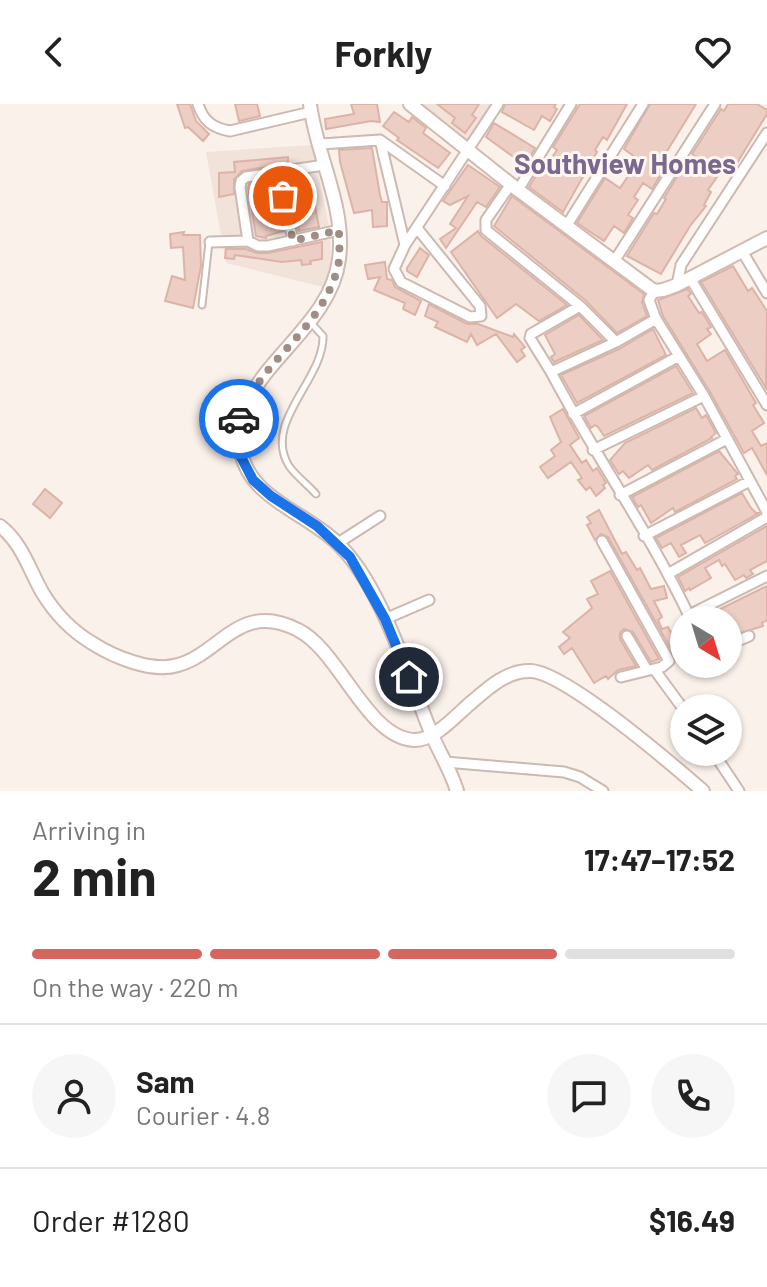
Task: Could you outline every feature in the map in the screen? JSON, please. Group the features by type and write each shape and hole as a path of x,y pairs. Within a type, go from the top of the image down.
{"main road":[{"path":"410,104 514,187 654,291 677,285 767,238"},
{"path":"310,108 339,230 339,259 333,283 311,323 252,391 240,417 241,457 253,480 338,543 360,570 385,619 457,791"},
{"path":"0,526 17,545 41,590 63,620 102,649 144,663 177,666 191,660 236,627 263,622 289,625 313,640 381,724 408,739 422,740 507,676 520,672 540,673 567,685 703,791"}],"street":[{"path":"198,104 205,120 230,131 310,108"},
{"path":"571,104 514,187 486,220 486,230 580,306 616,342"},
{"path":"567,225 643,104"},
{"path":"615,260 715,104"},
{"path":"417,228 480,306 481,316 470,317 401,282 395,273 405,245 496,105"},
{"path":"677,285 681,265 767,133"},
{"path":"321,144 380,140 445,186"},
{"path":"380,140 405,245"},
{"path":"248,241 240,184 246,177 324,165"},
{"path":"279,174 293,241"},
{"path":"210,242 248,241 258,246 339,230"},
{"path":"742,251 767,293"},
{"path":"690,278 767,405"},
{"path":"654,291 649,300 656,319 704,396 767,515 668,574"},
{"path":"580,306 531,334 530,338 684,606"},
{"path":"551,372 616,342 656,319"},
{"path":"573,414 679,356"},
{"path":"593,450 704,396"},
{"path":"620,495 727,439"},
{"path":"644,536 750,481"},
{"path":"338,543 380,516"},
{"path":"602,541 669,659 665,666 621,677"},
{"path":"711,606 767,576"},
{"path":"385,619 429,600"},
{"path":"627,636 671,694"},
{"path":"742,639 749,636"},
{"path":"445,762 564,772 580,777 603,791"},
{"path":"722,766 739,791"}],"lane":[{"path":"202,305 210,242"},
{"path":"311,323 323,336 324,346 321,358 284,429 282,440 288,464 316,494"}],"shaded area":[{"path":"418,104 491,104 466,143"},
{"path":"312,145 329,226 331,255 327,288 226,263 206,152"}],"building":[{"path":"177,104 190,104 196,121 209,134 203,141 188,127 185,128"},
{"path":"235,104 257,104 260,116 239,121"},
{"path":"351,104 377,104 380,122 326,129 325,119 354,114"},
{"path":"437,104 479,104 472,115 476,118 465,133 452,123 455,118"},
{"path":"505,104 556,104 554,107 557,109 550,121 542,116 534,130 502,112"},
{"path":"580,104 627,104 607,140 603,137 595,150 597,152 563,212 529,187 545,161 548,163 557,150 553,147"},
{"path":"650,104 696,104 664,156 667,158 652,189 643,183 634,197 638,200 628,215 633,218 624,233 614,226 604,241 577,223 605,178 620,188 639,160 624,149"},
{"path":"728,104 757,104 767,110 767,114 729,176 721,171 708,190 711,192 706,206 661,274 627,256 654,213 657,214 683,167 688,171 695,156 692,154 721,109 724,111"},
{"path":"394,112 409,122 412,117 426,128 423,133 450,153 438,168 397,140 399,138 383,126"},
{"path":"494,123 535,148 527,162 520,158 519,161 486,137"},
{"path":"372,148 380,195 382,202 387,202 387,226 373,227 372,210 354,213 340,162 339,150"},
{"path":"288,157 288,163 242,171 234,180 234,194 219,197 219,173 235,172 234,162"},
{"path":"468,165 500,187 486,207 477,202 446,248 440,239 456,228 450,224 468,196 450,205 443,201"},
{"path":"309,176 319,227 299,231 291,197 299,196 296,178"},
{"path":"260,182 262,196 275,192 283,231 266,238 256,236 248,187"},
{"path":"512,196 644,294 642,302 647,316 617,333 585,300 494,226"},
{"path":"478,231 567,305 539,321 516,304 497,318 451,252"},
{"path":"184,232 183,235 200,235 201,266 193,308 165,301 172,276 185,280 183,247 171,248 170,234"},
{"path":"322,242 322,259 310,261 311,264 302,265 301,260 282,262 235,255 234,259 225,258 226,249 268,253"},
{"path":"420,248 429,255 417,277 407,268"},
{"path":"385,262 387,279 421,301 415,315 403,309 405,303 374,290 380,277 368,279 365,265"},
{"path":"733,266 748,291 752,288 767,311 766,388 701,282"},
{"path":"688,289 691,294 688,296 711,327 707,329 711,334 697,344 707,361 725,350 756,403 753,405 764,423 752,431 761,446 767,443 767,475 752,448 744,453 663,316 658,300"},
{"path":"429,304 467,324 478,324 513,337 514,334 525,347 521,350 525,356 517,362 496,334 477,345 471,334 467,342 435,327 438,322 425,316"},
{"path":"579,315 603,340 554,362 551,357 555,354 545,335"},
{"path":"653,329 666,355 577,403 561,375 619,349"},
{"path":"676,366 693,393 604,436 595,425 591,428 584,416"},
{"path":"696,408 702,418 706,415 716,433 712,438 652,470 648,465 629,478 623,471 619,474 610,460 625,443"},
{"path":"563,409 579,438 570,445 582,463 586,460 593,471 597,468 606,483 596,496 590,487 586,490 578,480 582,478 571,462 548,478 540,467 555,456 551,450 561,442 550,417"},
{"path":"719,451 738,474 735,476 737,479 675,512 673,508 651,523 641,505 638,507 632,497"},
{"path":"45,489 62,503 50,518 33,504"},
{"path":"742,493 751,508 759,513 705,543 700,535 681,545 686,553 679,557 671,543 662,548 656,538"},
{"path":"599,510 622,554 626,552 637,570 640,568 651,589 664,586 667,598 654,601 662,617 658,620 662,629 668,627 670,631 670,647 608,537 601,534 595,540 587,525 591,523 587,517"},
{"path":"767,526 767,561 750,570 753,574 735,580 719,560 705,568 711,578 685,591 678,577"},
{"path":"610,571 659,659 651,662 633,632 624,629 620,639 636,666 618,670 608,679 606,676 594,683 572,648 564,654 559,647 570,638 563,632 592,608 587,599 598,594 591,581"},
{"path":"767,586 767,620 762,623 763,626 742,633 742,606 726,606"}],"way so far":[{"path":"239,419 252,391 311,323 333,283 339,259 339,230 293,241 283,196"}],"district":[{"name":"Southview Homes","path":"625,164"}],"route":[{"path":"239,419 241,457 247,472 271,496 317,526 350,557 385,619 409,677"}]}
